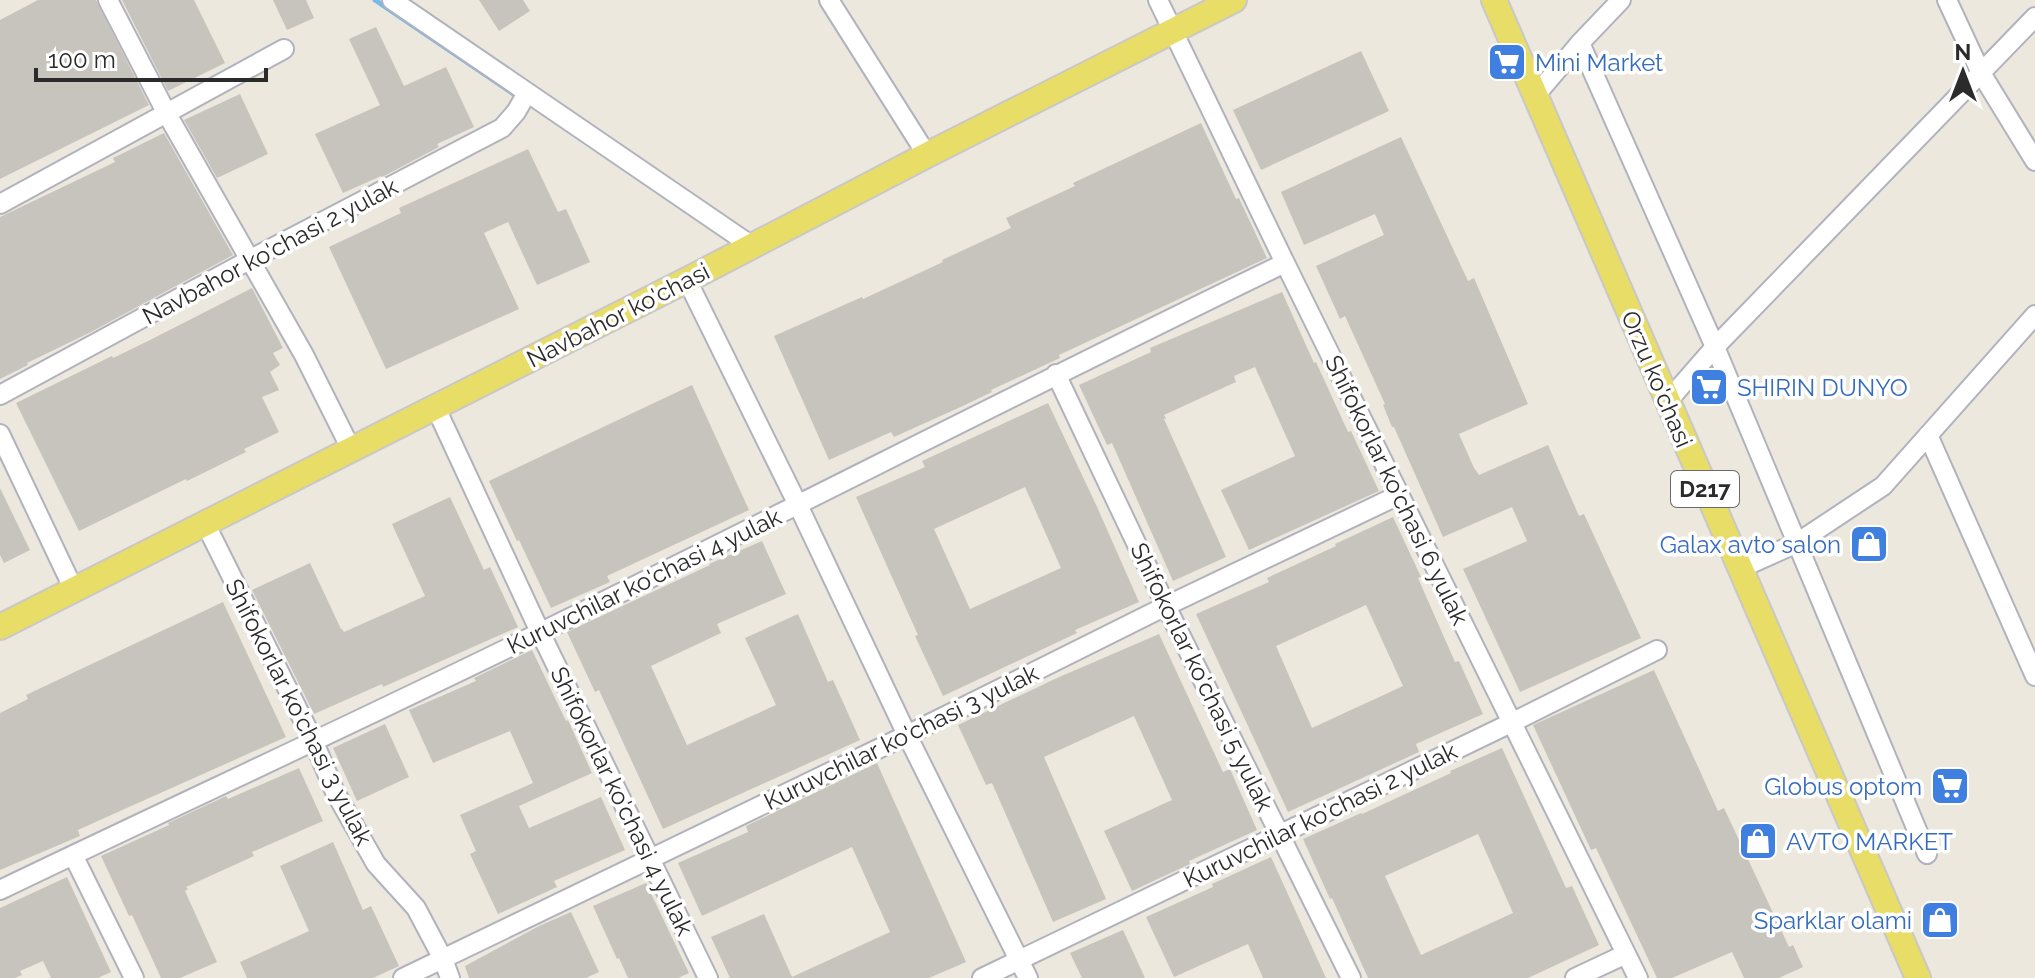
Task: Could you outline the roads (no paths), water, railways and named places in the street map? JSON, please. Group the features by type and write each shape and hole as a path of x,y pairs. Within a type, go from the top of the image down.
{"main road":[{"name":"Navbahor ko'chasi","path":"0,627 1234,0"},
{"name":"Orzu ko'chasi","path":"1494,0 1918,978"}],"street":[{"path":"108,0 167,114 304,355 351,449"},
{"path":"392,0 523,101 752,246"},
{"path":"829,0 927,155"},
{"name":"Shifokorlar ko'chasi 6 yulak","path":"1158,0 1638,978"},
{"path":"1535,96 1621,0"},
{"path":"1947,0 1981,73 2035,161"},
{"path":"1667,402 1715,347 2035,17"},
{"path":"1580,43 1715,347 1927,854"},
{"path":"0,204 284,49"},
{"name":"Navbahor ko'chasi 2 yulak","path":"0,395 502,128 523,101"},
{"name":"Kuruvchilar ko'chasi 4 yulak","path":"0,890 540,632 1285,263"},
{"path":"687,280 1028,978"},
{"path":"1739,569 1797,543 1883,486 2033,327"},
{"name":"Shifokorlar ko'chasi 5 yulak","path":"1056,374 1166,606 1351,978"},
{"name":"Shifokorlar ko'chasi 4 yulak","path":"435,406 540,632 708,978"},
{"path":"0,434 74,590"},
{"path":"1928,435 2035,676"},
{"name":"Kuruvchilar ko'chasi 3 yulak","path":"403,978 1399,495"},
{"name":"Shifokorlar ko'chasi 3 yulak","path":"205,523 313,740 335,792 376,864 416,908 450,978"},
{"name":"Kuruvchilar ko'chasi 2 yulak","path":"982,978 1657,650"},
{"path":"73,855 134,978"},
{"path":"1575,978 1626,954"}],"waterway":[{"path":"375,0 518,97"}],"place":[{"name":"Mini Market","path":"1507,62"},
{"name":"SHIRIN DUNYO","path":"1709,387"},
{"name":"Galax avto salon","path":"1869,544"},
{"name":"Globus optom","path":"1950,786"},
{"name":"AVTO MARKET","path":"1758,841"},
{"name":"Sparklar olami","path":"1940,920"}]}
